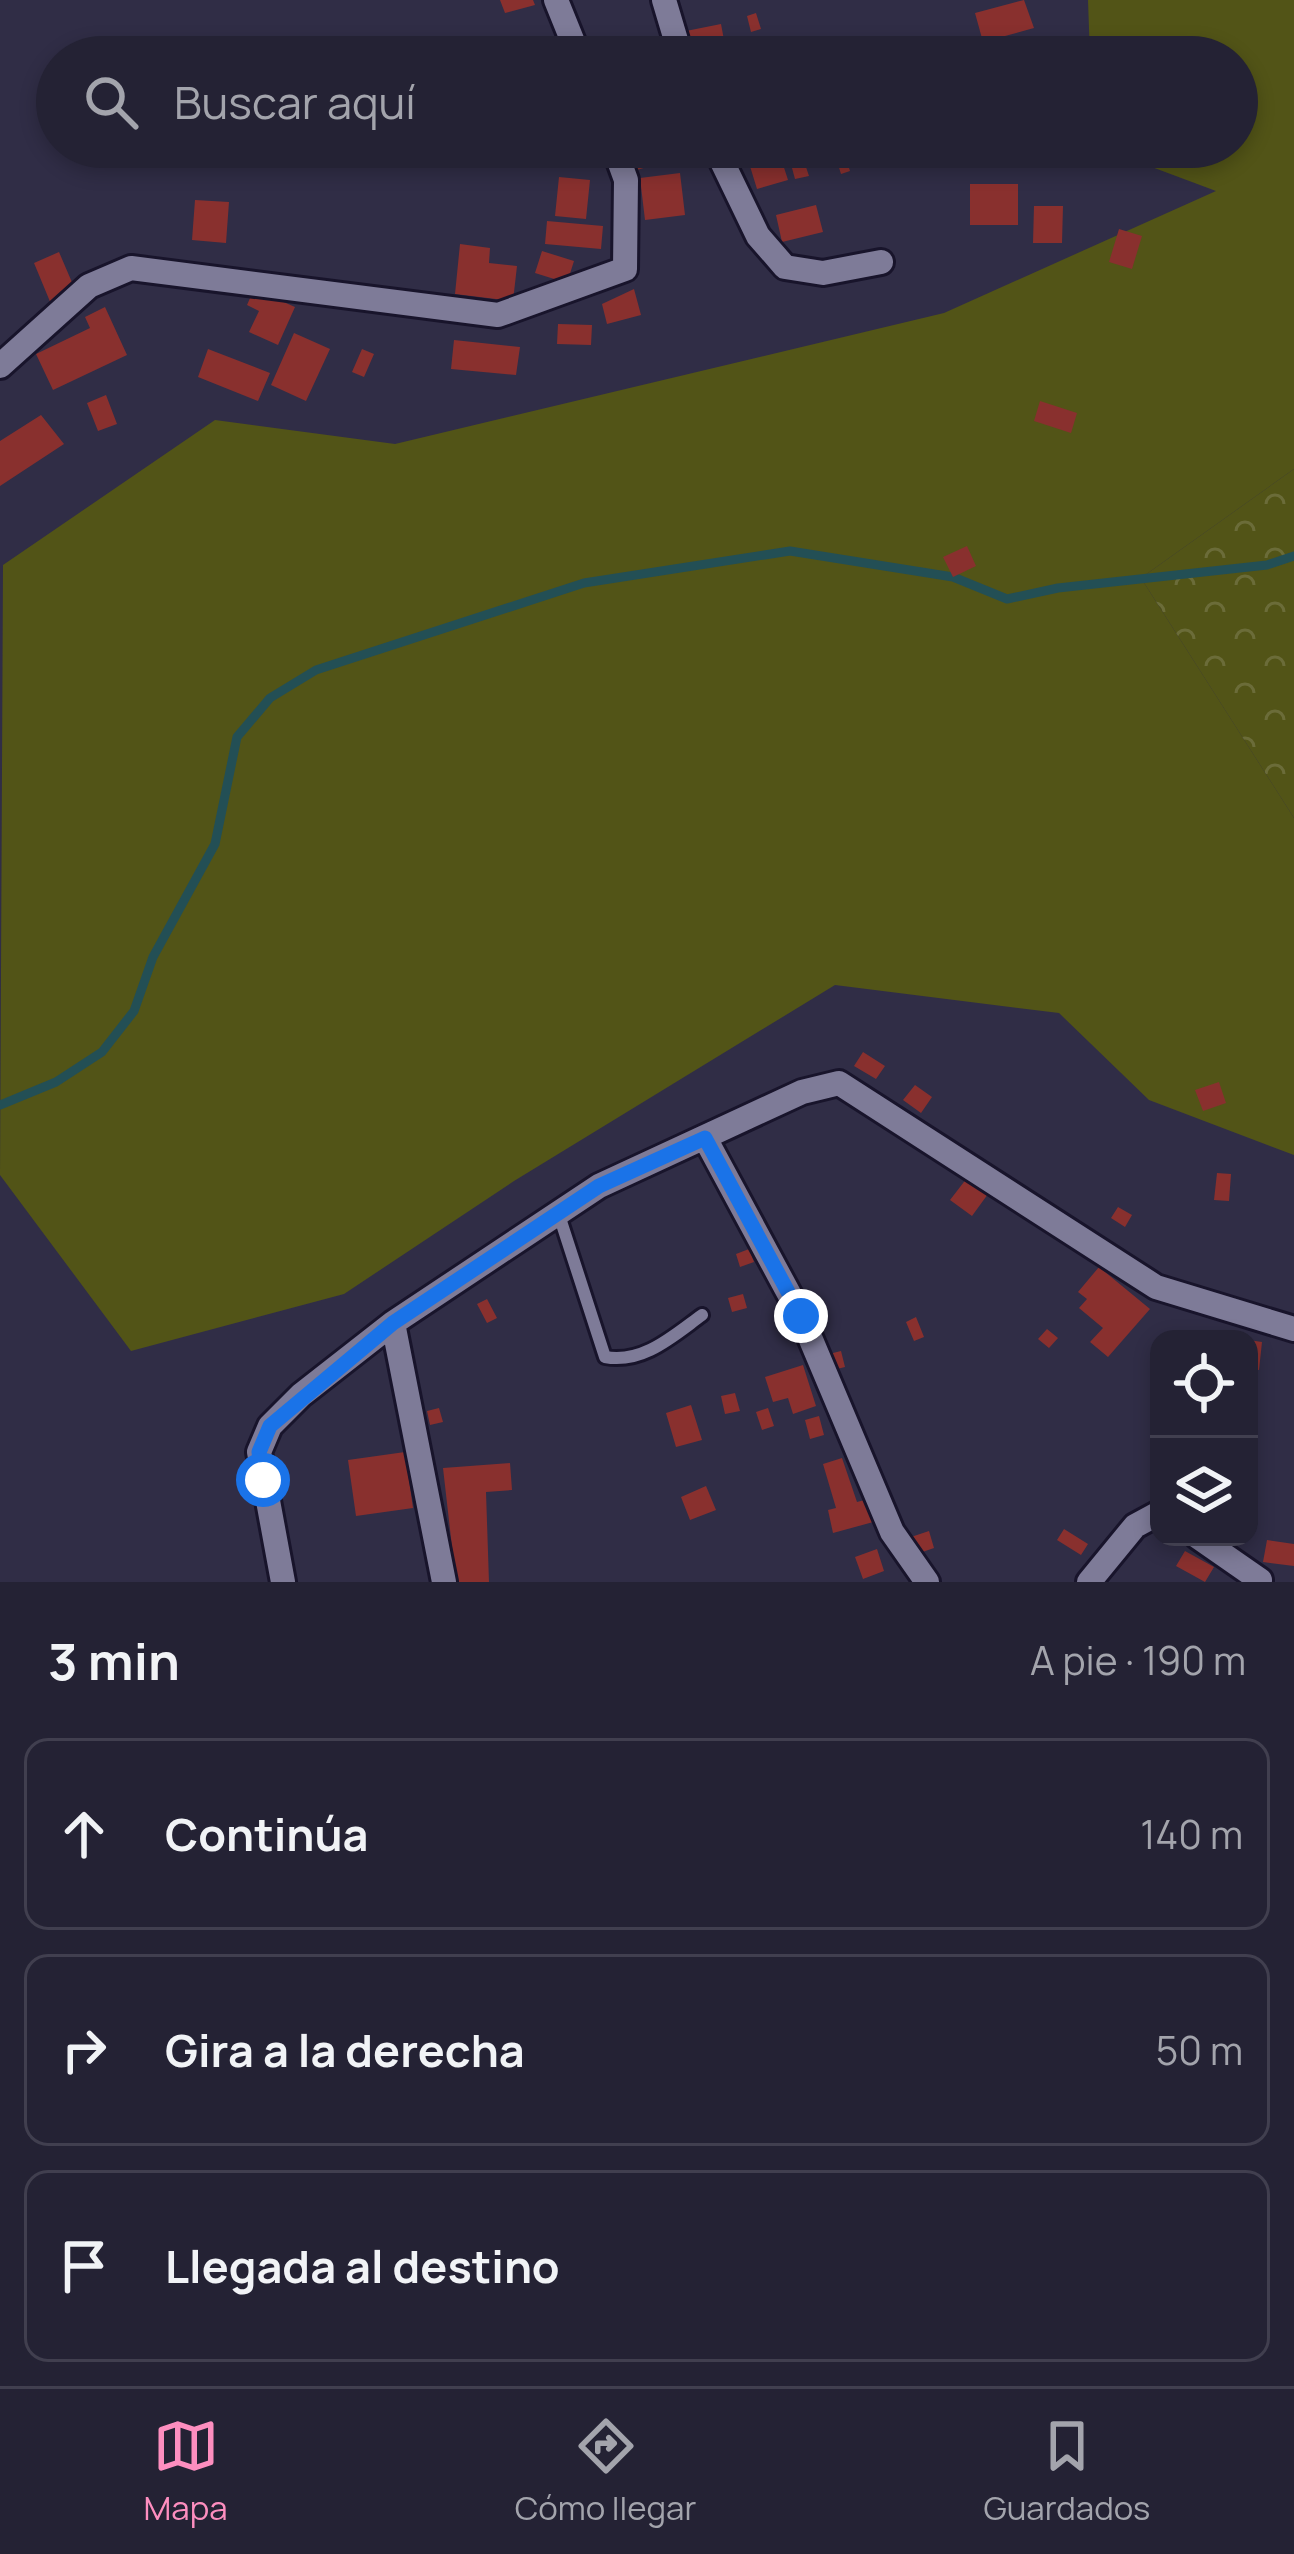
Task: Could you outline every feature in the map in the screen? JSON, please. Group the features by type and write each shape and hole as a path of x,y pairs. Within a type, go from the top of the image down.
{"street":[{"path":"556,0 571,36"},
{"path":"664,0 675,36"},
{"path":"0,366 89,286 131,268 498,315 555,299 625,269 626,180 622,168"},
{"path":"725,168 758,236 785,267 824,272 881,262"},
{"path":"283,1582 259,1452 270,1426 302,1395 393,1323 599,1186 802,1092 839,1083 1156,1287 1294,1329"},
{"path":"705,1138 801,1316 892,1532 927,1582"},
{"path":"393,1323 444,1582"},
{"path":"1089,1582 1135,1526 1150,1518"},
{"path":"1212,1546 1264,1581"}],"lane":[{"path":"560,1215 605,1358 625,1361 661,1345 702,1315"}],"green space":[{"path":"1088,0 1294,0 1294,469 1141,578 1294,818 1294,1155 1149,1100 1059,1013 835,985 514,1181 344,1294 131,1351 0,1175 3,565 215,420 395,444 944,313 1216,191 1154,168 1258,168 1258,36 1089,36"},
{"path":"1294,469 1294,818 1141,578"}],"building":[{"path":"500,0 533,0 535,5 505,13"},
{"path":"1024,0 1034,28 981,36 975,13"},
{"path":"756,13 761,29 751,32 747,16"},
{"path":"721,24 723,36 687,36 686,31"},
{"path":"751,168 784,168 788,180 757,189"},
{"path":"792,168 806,168 809,176 795,179"},
{"path":"680,173 685,215 645,220 640,178"},
{"path":"559,177 590,180 586,219 555,216"},
{"path":"970,184 1018,184 1018,225 970,225"},
{"path":"195,200 229,202 226,243 192,240"},
{"path":"816,205 823,232 782,242 776,215"},
{"path":"1034,206 1063,206 1062,243 1033,243"},
{"path":"547,221 603,226 601,249 545,244"},
{"path":"1119,229 1142,236 1132,269 1109,262"},
{"path":"460,244 490,248 489,263 517,266 513,301 455,294"},
{"path":"542,251 574,261 567,283 535,273"},
{"path":"59,252 77,294 51,304 34,263"},
{"path":"254,289 295,307 278,345 249,332 259,311 247,305"},
{"path":"634,289 641,315 607,324 602,304"},
{"path":"105,307 127,355 53,390 36,354 90,328 85,317"},
{"path":"558,324 592,325 591,345 557,344"},
{"path":"294,333 330,349 306,401 271,385"},
{"path":"454,340 520,347 516,375 451,369"},
{"path":"208,349 270,373 258,401 198,377"},
{"path":"362,349 374,354 364,377 352,372"},
{"path":"106,395 117,424 98,431 87,403"},
{"path":"1040,401 1077,413 1071,433 1034,421"},
{"path":"41,415 64,444 0,486 0,441"},
{"path":"967,546 976,566 953,577 943,557"},
{"path":"863,1052 885,1066 876,1079 854,1066"},
{"path":"1219,1082 1226,1103 1203,1111 1195,1090"},
{"path":"915,1085 932,1097 921,1113 903,1100"},
{"path":"1217,1173 1231,1174 1229,1201 1214,1200"},
{"path":"967,1178 988,1194 972,1216 950,1200"},
{"path":"1118,1207 1132,1215 1125,1227 1111,1218"},
{"path":"749,1249 754,1262 740,1267 736,1254"},
{"path":"1099,1267 1150,1309 1108,1357 1090,1342 1103,1328 1079,1308 1087,1299 1078,1292"},
{"path":"743,1294 747,1308 732,1312 728,1298"},
{"path":"487,1299 497,1318 487,1323 477,1304"},
{"path":"916,1317 924,1337 914,1341 906,1322"},
{"path":"1047,1329 1058,1338 1049,1348 1038,1339"},
{"path":"841,1351 845,1367 833,1370 829,1354"},
{"path":"803,1365 816,1406 793,1414 788,1398 773,1402 765,1377"},
{"path":"735,1393 740,1411 725,1414 721,1396"},
{"path":"691,1405 702,1440 676,1447 666,1413"},
{"path":"439,1408 443,1422 430,1425 427,1411"},
{"path":"768,1408 774,1426 762,1430 756,1412"},
{"path":"819,1416 824,1435 810,1439 805,1420"},
{"path":"405,1452 413,1508 356,1516 348,1460"},
{"path":"842,1458 857,1502 872,1498 877,1521 833,1533 828,1510 836,1508 823,1464"},
{"path":"510,1463 512,1490 486,1492 489,1582 456,1582 443,1468"},
{"path":"706,1486 716,1510 690,1520 681,1497"},
{"path":"1064,1529 1088,1544 1081,1555 1057,1540"},
{"path":"929,1531 934,1548 911,1556 905,1539"},
{"path":"1267,1540 1294,1544 1294,1566 1263,1562"},
{"path":"877,1549 884,1571 863,1579 855,1557"},
{"path":"1185,1551 1214,1567 1205,1582 1176,1566"}],"waterway":[{"path":"0,1105 56,1082 102,1052 134,1011 153,957 215,844 237,737 270,698 316,670 584,583 790,551 953,577 1007,599 1058,588 1267,565 1294,556"}],"route":[{"path":"263,1480 259,1452 270,1426 393,1323 599,1186 705,1138 801,1316"}]}
